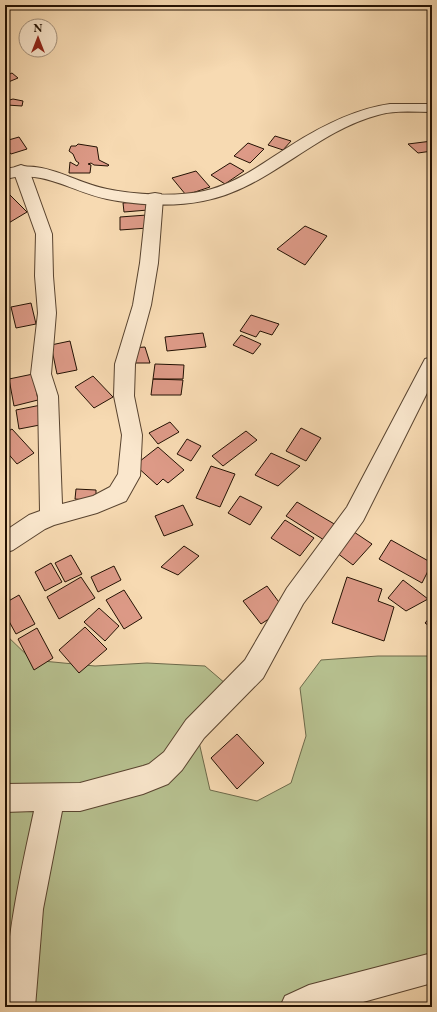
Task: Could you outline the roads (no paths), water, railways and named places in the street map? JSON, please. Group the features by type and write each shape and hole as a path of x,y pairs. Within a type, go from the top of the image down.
{"street":[{"path":"51,516 48,396 41,374 47,313 44,276 44,234 13,172 43,172 107,194 155,198 204,197 225,190 261,172 308,142 367,113 384,110 432,108"},
{"path":"5,543 37,522 51,516 96,504 118,494 129,476 132,435 124,396 125,364 142,305 149,263 155,198"},
{"path":"5,798 80,797 143,780 158,774 173,761 196,729 254,669 295,596 355,514 432,364"},
{"path":"19,1007 28,909 51,797"},
{"path":"296,1007 309,1001 432,968"}]}
